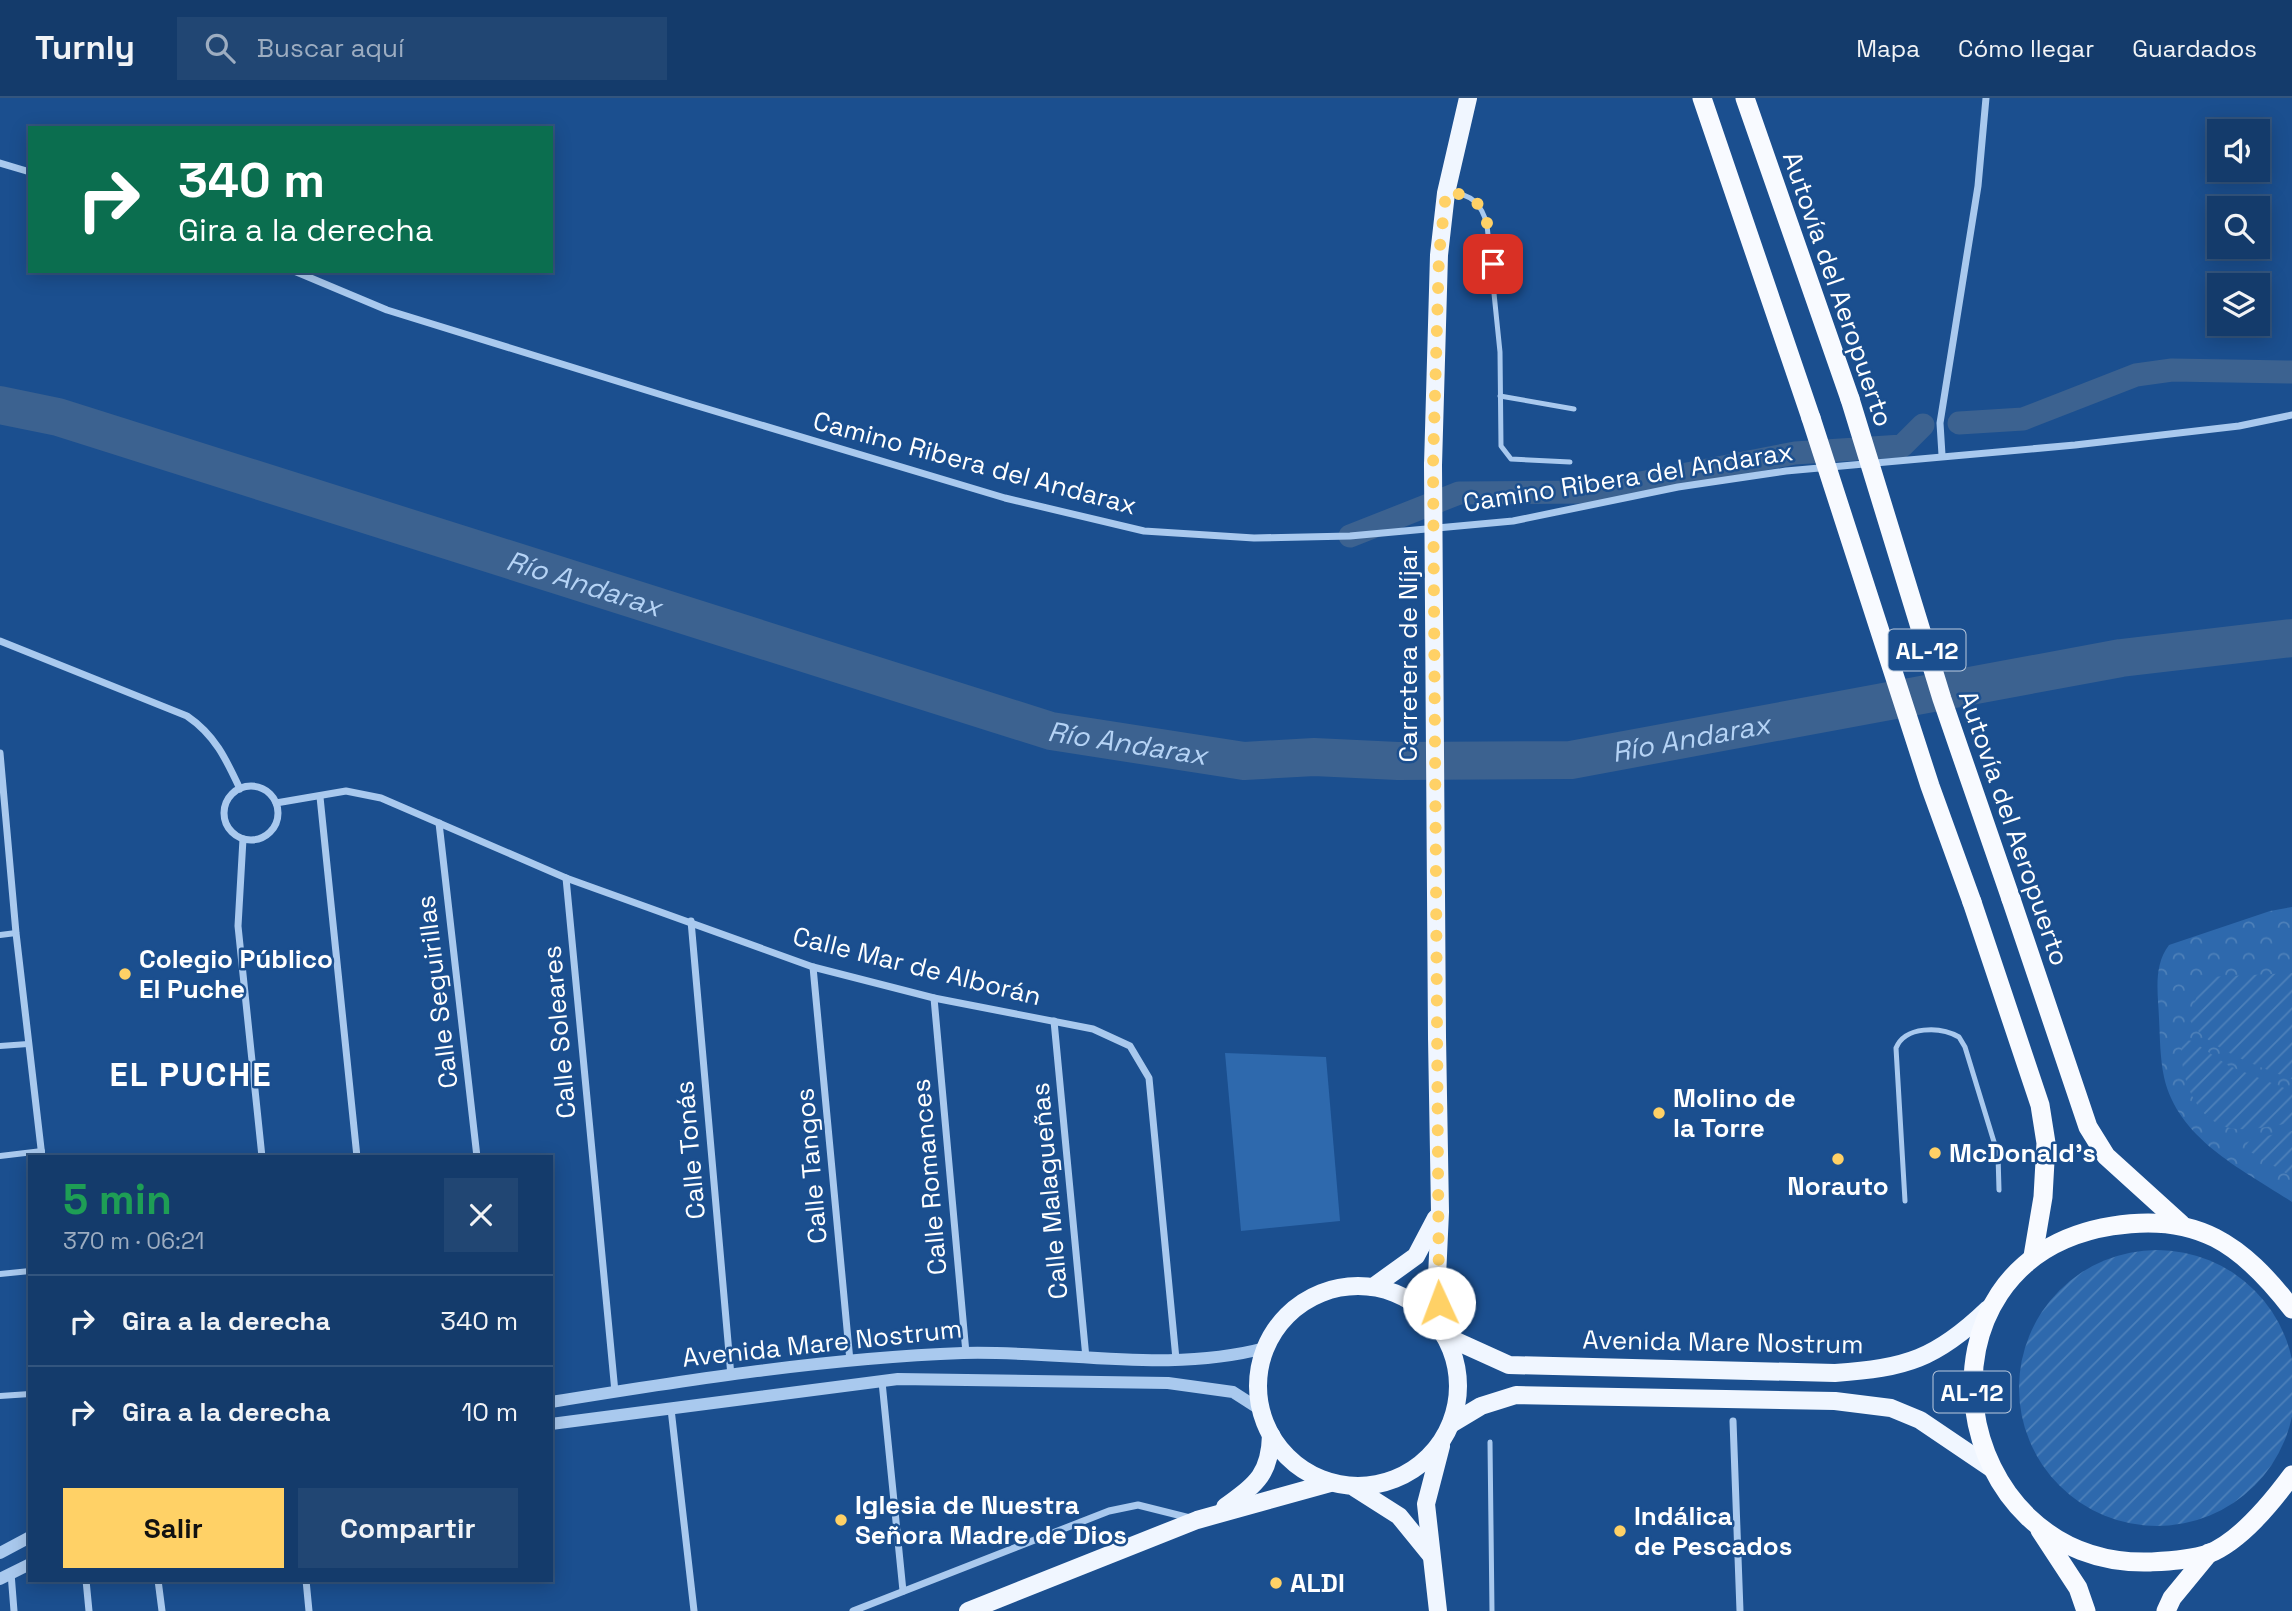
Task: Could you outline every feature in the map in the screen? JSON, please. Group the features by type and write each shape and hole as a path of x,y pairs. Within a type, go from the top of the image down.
{"highway":[{"name":"AL-12","path":"1702,98 1811,418 1930,786 2040,1105 2046,1143 2043,1197 2033,1256"},
{"name":"Autovía del Aeropuerto","path":"1745,98 1850,399 1942,699 2088,1127 2106,1156 2181,1224"},
{"name":"AL-12","path":"2086,1611 2078,1588 2038,1526 2011,1499 1991,1468 1977,1429 1971,1388 1975,1348 1989,1309 2010,1279 2033,1256 2069,1237 2136,1222 2181,1224 2221,1241 2269,1279 2292,1309"},
{"name":"AL-12","path":"2166,1611 2172,1598 2209,1553 2251,1524 2292,1475"},
{"name":"AL-12","path":"2038,1526 2086,1553 2129,1562 2168,1561 2209,1553"}],"main road":[{"name":"Carretera de Níjar","path":"1443,1332 1437,1277 1440,1212 1433,465 1439,255 1446,193 1468,98"},
{"name":"Carretera de Níjar","path":"1373,1287 1416,1256 1440,1212"},
{"path":"1438,1611 1438,1591 1430,1555 1427,1497 1447,1432 1458,1395 1456,1364 1443,1332 1410,1301 1373,1287 1340,1288 1309,1299 1283,1320 1265,1348 1258,1378 1261,1410 1271,1435 1286,1456 1306,1472 1329,1483 1355,1488 1390,1482 1412,1471 1447,1432 1481,1406 1516,1395 1835,1401 1891,1408 1920,1420 1991,1468"},
{"name":"Avenida Mare Nostrum","path":"1443,1332 1509,1365 1835,1373 1886,1369 1916,1361 1964,1333 1989,1309"},
{"path":"1217,1514 1256,1484 1270,1461 1271,1435"},
{"path":"968,1611 1197,1520 1329,1483"},
{"path":"1355,1488 1399,1516 1430,1555"}],"street":[{"path":"1942,455 1940,423 1978,186 1986,98"},
{"path":"0,163 28,171"},
{"name":"Camino Ribera del Andarax","path":"299,273 387,310 704,408 1005,498 1144,531 1254,538 1323,537 1513,522 1678,487 1786,471 2075,445 2239,426 2292,415"},
{"path":"0,641 187,716 207,730 222,751 240,789"},
{"path":"0,753 2,814 42,1154 0,1156"},
{"path":"261,788 276,803 276,823 270,833 259,839 243,839 232,832 225,817 229,799 240,789 261,788"},
{"name":"Calle Mar de Alborán","path":"276,803 346,791 382,798 566,878 813,967 934,998 1093,1029 1130,1046 1149,1078 1175,1359"},
{"path":"320,797 357,1155"},
{"name":"Calle Seguirillas","path":"439,823 477,1155"},
{"path":"243,839 238,926 262,1155"},
{"name":"Calle Soleares","path":"566,878 615,1392"},
{"name":"Calle Tonás","path":"691,921 731,1377"},
{"path":"0,935 16,933"},
{"name":"Calle Tangos","path":"813,967 850,1362"},
{"name":"Calle Romances","path":"934,998 966,1353"},
{"name":"Calle Malagueñas","path":"1054,1021 1086,1358"},
{"path":"0,1046 28,1044"},
{"path":"0,1274 28,1271"},
{"name":"Avenida Mare Nostrum","path":"553,1402 850,1362 966,1353 1208,1360 1265,1348"},
{"name":"Avenida Mare Nostrum","path":"553,1424 881,1382 940,1378 1168,1383 1233,1392 1261,1410"},
{"path":"881,1382 903,1591"},
{"path":"0,1396 28,1394"},
{"path":"671,1409 694,1611"},
{"path":"1733,1421 1740,1611"},
{"path":"853,1611 1108,1510 1138,1505 1197,1520"},
{"path":"0,1553 28,1538"},
{"path":"14,1611 5,1576 28,1565"},
{"path":"86,1582 89,1611"},
{"path":"158,1582 162,1611"},
{"path":"306,1582 309,1611"}],"lane":[{"path":"1446,193 1473,199 1483,208 1493,264 1501,446 1505,455 1511,459 1570,462"},
{"path":"1500,396 1574,409"},
{"path":"1905,1201 1895,1048 1900,1037 1906,1034 1938,1030 1959,1037 1965,1047 1998,1155 1999,1190"},
{"path":"1490,1441 1492,1611"}],"green space":[{"path":"2292,907 2292,1202 2215,1151 2183,1119 2164,1077 2158,989 2161,962 2169,945 2270,911"},
{"path":"2292,973 2292,1079 2220,1048 2207,1039 2189,1019 2201,983 2208,977"},
{"path":"2182,1039 2192,1041 2229,1066 2292,1091 2292,1123 2234,1129 2214,1122 2196,1103 2190,1091 2182,1064"},
{"path":"1225,1053 1326,1057 1340,1221 1241,1231"},
{"path":"2292,1131 2292,1177 2249,1151 2247,1144 2251,1139"},
{"path":"2157,1250 2184,1253 2210,1261 2234,1273 2272,1311 2284,1335 2292,1361 2292,1415 2284,1441 2272,1465 2234,1503 2210,1515 2184,1523 2157,1526 2130,1523 2104,1515 2080,1503 2042,1465 2030,1441 2022,1415 2019,1388 2022,1361 2030,1335 2042,1311 2080,1273 2104,1261 2130,1253"}],"waterway":[{"path":"1959,423 2023,419 2136,375 2172,370 2292,372"},
{"name":"Río Andarax","path":"0,405 58,417 1051,731 1244,761 1314,757 1398,761 1571,760 2121,658 2292,638"},
{"path":"1350,536 1459,493 1594,492 1795,453 1902,446 1923,425"}],"place":[{"name":"Colegio Público El Puche","path":"125,974"},
{"name":"Molino de la Torre","path":"1659,1113"},
{"name":"McDonald's","path":"1935,1153"},
{"name":"Norauto","path":"1838,1159"},
{"name":"Iglesia de Nuestra Señora Madre de Dios","path":"841,1520"},
{"name":"Indálica de Pescados","path":"1620,1531"},
{"name":"ALDI","path":"1276,1583"}],"district":[{"name":"EL PUCHE","path":"191,1075"}],"route":[{"path":"1439,1303 1433,465 1439,255 1446,193 1473,199 1483,208 1493,264"}]}
